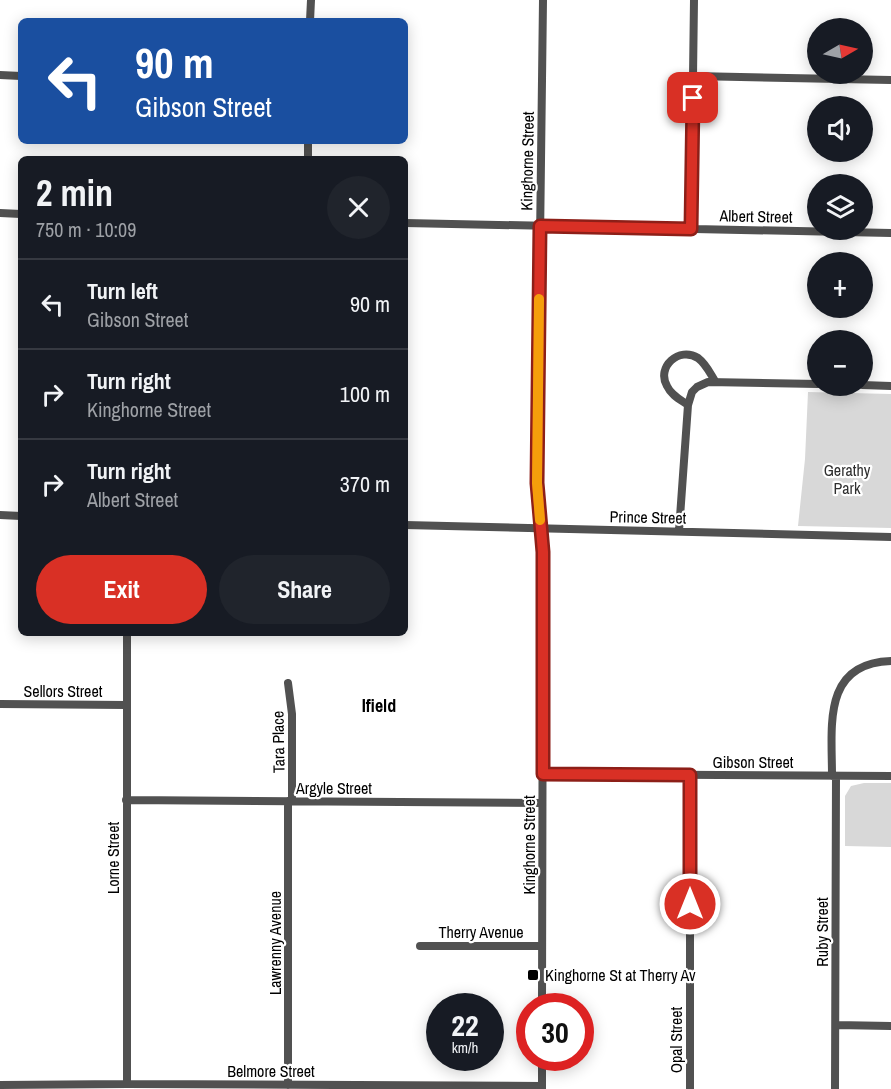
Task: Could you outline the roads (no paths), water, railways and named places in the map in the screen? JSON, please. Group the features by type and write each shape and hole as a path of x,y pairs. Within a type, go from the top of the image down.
{"street":[{"path":"310,18 311,0"},
{"name":"Kinghorne Street","path":"542,993 543,552 537,483 543,0"},
{"path":"691,229 694,0"},
{"path":"0,75 18,76"},
{"path":"693,76 891,80"},
{"path":"0,213 18,214"},
{"name":"Albert Street","path":"408,223 891,233"},
{"path":"688,405 669,390 664,380 665,368 673,359 682,355 694,356 703,363 715,381"},
{"path":"679,531 688,405 692,392 697,387 715,381 807,384"},
{"path":"873,386 891,386"},
{"path":"0,515 18,516"},
{"name":"Prince Street","path":"408,525 891,537"},
{"name":"Lorne Street","path":"127,636 127,1084"},
{"name":"Ruby Street","path":"836,1089 832,709 838,692 849,676 862,666 891,660"},
{"name":"Tara Place","path":"288,683 292,714 290,801"},
{"name":"Sellors Street","path":"0,704 126,705"},
{"name":"Gibson Street","path":"543,774 891,776"},
{"name":"Opal Street","path":"690,775 690,1089"},
{"name":"Argyle Street","path":"126,800 542,802"},
{"name":"Lawrenny Avenue","path":"288,1085 290,801"},
{"name":"Therry Avenue","path":"420,946 542,946"},
{"path":"836,1025 891,1026"},
{"path":"542,1071 542,1087"},
{"name":"Belmore Street","path":"0,1085 542,1087"}],"place":[{"name":"Kinghorne St at Therry Av","path":"533,975"}],"district":[{"name":"Ifield","path":"379,705"}],"park label":[{"name":"Gerathy Park","path":"847,479"}]}
